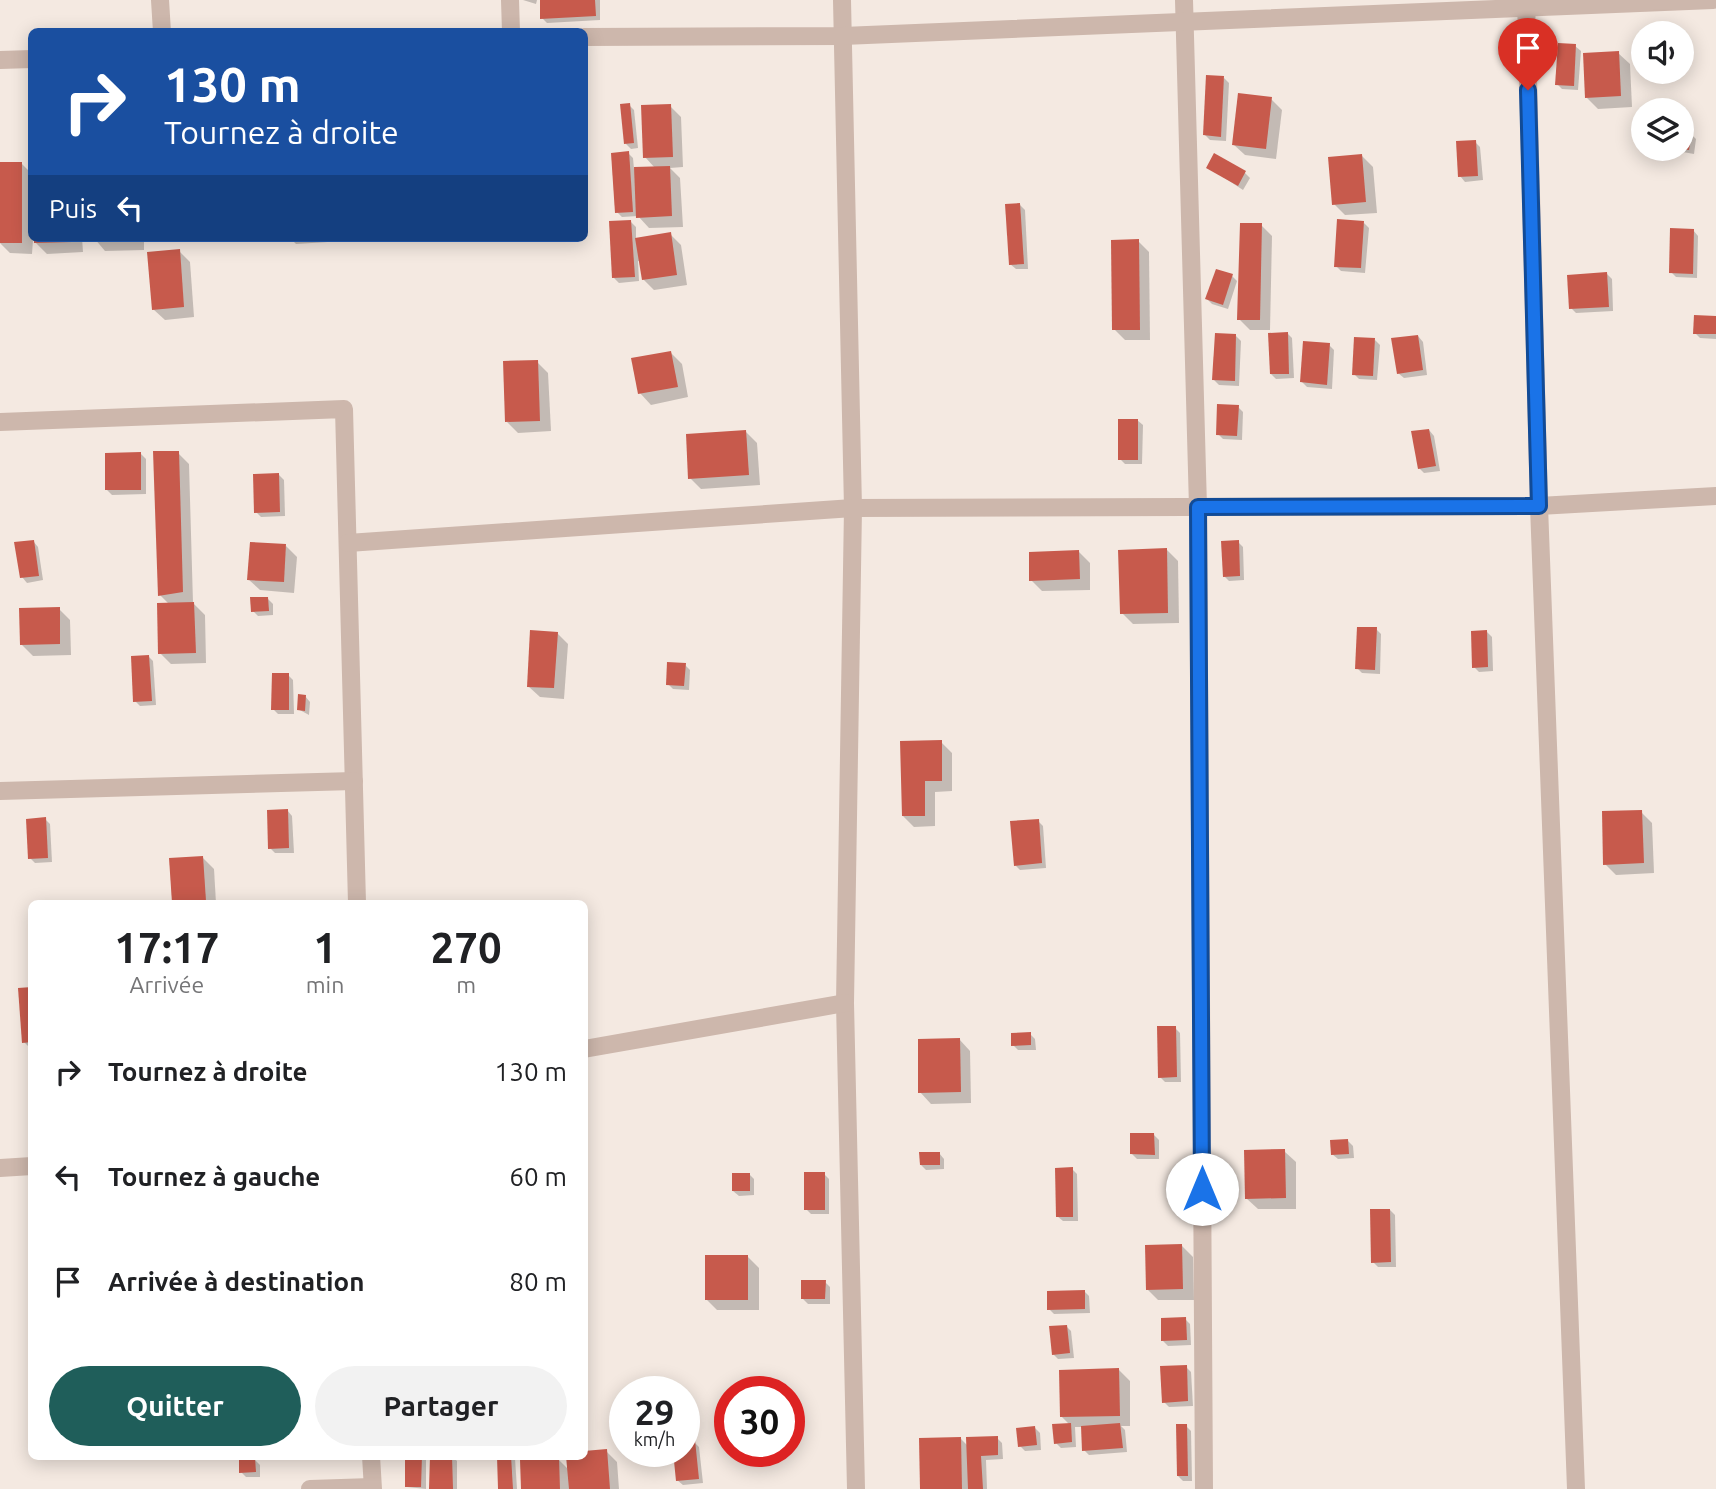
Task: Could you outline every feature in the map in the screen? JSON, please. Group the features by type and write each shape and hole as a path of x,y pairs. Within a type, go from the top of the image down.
{"street":[{"path":"160,0 162,28"},
{"path":"510,0 511,28"},
{"path":"842,0 853,508 845,1003 856,1489"},
{"path":"1184,0 1198,507 1204,1489"},
{"path":"588,37 843,36 1185,23 1526,3 1713,0"},
{"path":"1526,3 1539,506 1576,1489"},
{"path":"0,60 28,59"},
{"path":"0,422 344,409 357,900"},
{"path":"348,543 853,508 1539,506 1716,496"},
{"path":"0,791 354,781"},
{"path":"588,1048 845,1003"},
{"path":"0,1168 28,1166"},
{"path":"310,1489 372,1488 372,1460"}],"building":[{"path":"540,0 595,0 596,16 540,19"},
{"path":"1558,43 1576,44 1574,86 1555,85"},
{"path":"1619,51 1621,96 1585,98 1583,53"},
{"path":"1206,75 1224,76 1221,137 1203,135"},
{"path":"1238,93 1272,97 1266,149 1232,145"},
{"path":"630,103 634,143 624,144 620,104"},
{"path":"671,104 673,157 643,158 641,105"},
{"path":"1476,140 1478,176 1458,177 1456,141"},
{"path":"629,151 633,212 615,213 611,153"},
{"path":"1214,153 1246,171 1238,186 1206,168"},
{"path":"1362,154 1366,202 1332,205 1328,157"},
{"path":"0,162 22,162 22,243 0,243"},
{"path":"670,166 672,216 636,218 634,167"},
{"path":"1020,203 1024,264 1009,265 1005,204"},
{"path":"1337,219 1364,221 1361,268 1334,267"},
{"path":"631,220 635,277 612,278 609,221"},
{"path":"1240,223 1262,223 1260,320 1237,320"},
{"path":"1670,228 1694,229 1693,274 1669,273"},
{"path":"671,232 677,275 642,280 635,238"},
{"path":"1139,239 1140,330 1112,330 1111,240"},
{"path":"180,249 184,307 152,310 147,252"},
{"path":"1216,269 1233,274 1223,305 1205,299"},
{"path":"1607,272 1609,307 1569,309 1567,275"},
{"path":"1694,315 1716,316 1716,334 1693,334"},
{"path":"1288,332 1289,374 1270,374 1268,333"},
{"path":"1215,333 1236,334 1235,381 1212,380"},
{"path":"1418,335 1423,370 1397,374 1391,338"},
{"path":"1354,337 1375,338 1373,376 1352,375"},
{"path":"1303,341 1330,343 1327,385 1300,382"},
{"path":"671,351 678,387 638,394 631,358"},
{"path":"538,360 540,421 505,422 503,361"},
{"path":"1217,404 1239,405 1237,436 1216,435"},
{"path":"1118,419 1138,419 1138,460 1118,460"},
{"path":"1429,429 1436,466 1418,469 1411,431"},
{"path":"746,430 749,475 688,479 686,434"},
{"path":"153,451 179,451 183,592 158,596"},
{"path":"141,452 141,490 105,490 105,453"},
{"path":"279,473 280,512 254,513 253,474"},
{"path":"34,540 39,576 20,578 14,542"},
{"path":"1239,540 1240,576 1223,577 1221,541"},
{"path":"250,542 286,544 284,582 247,580"},
{"path":"1167,548 1168,613 1120,614 1118,550"},
{"path":"1079,550 1080,579 1029,581 1029,552"},
{"path":"250,597 268,597 269,611 251,612"},
{"path":"194,602 196,653 158,654 157,603"},
{"path":"60,607 60,644 20,645 19,608"},
{"path":"1357,627 1377,627 1375,670 1355,669"},
{"path":"530,630 558,632 554,688 527,687"},
{"path":"1487,630 1488,667 1472,668 1471,631"},
{"path":"149,655 152,701 133,702 131,656"},
{"path":"667,662 686,663 684,686 666,685"},
{"path":"272,673 289,673 289,710 271,710"},
{"path":"298,694 306,695 305,711 297,710"},
{"path":"942,740 942,781 925,781 925,816 902,816 900,741"},
{"path":"288,809 289,848 268,849 267,810"},
{"path":"1642,810 1644,863 1603,865 1602,811"},
{"path":"46,817 48,858 28,859 26,819"},
{"path":"1039,819 1042,863 1014,866 1010,821"},
{"path":"203,856 206,900 172,900 169,858"},
{"path":"28,987 28,1042 22,1043 18,988"},
{"path":"1157,1026 1176,1026 1177,1077 1158,1078"},
{"path":"1031,1032 1031,1045 1011,1046 1011,1033"},
{"path":"960,1038 961,1092 918,1093 918,1039"},
{"path":"1130,1133 1154,1133 1155,1155 1130,1154"},
{"path":"1348,1139 1349,1154 1331,1155 1330,1140"},
{"path":"1285,1149 1286,1198 1245,1199 1244,1150"},
{"path":"919,1152 940,1152 940,1165 920,1165"},
{"path":"1073,1167 1073,1217 1056,1217 1055,1168"},
{"path":"804,1172 825,1172 825,1210 804,1210"},
{"path":"732,1173 750,1173 750,1191 732,1191"},
{"path":"1370,1209 1390,1209 1391,1262 1371,1263"},
{"path":"1182,1244 1183,1289 1146,1290 1145,1245"},
{"path":"705,1255 748,1255 748,1300 705,1300"},
{"path":"801,1280 826,1280 825,1299 801,1299"},
{"path":"1085,1290 1085,1309 1047,1310 1047,1291"},
{"path":"1186,1317 1187,1340 1161,1341 1161,1318"},
{"path":"1067,1325 1070,1353 1052,1355 1049,1326"},
{"path":"1187,1365 1188,1401 1162,1403 1160,1366"},
{"path":"1119,1368 1120,1416 1060,1417 1059,1370"},
{"path":"1071,1423 1072,1442 1054,1444 1052,1424"},
{"path":"1120,1423 1123,1448 1082,1451 1081,1426"},
{"path":"1176,1424 1187,1424 1188,1476 1177,1476"},
{"path":"1035,1426 1037,1445 1018,1447 1016,1428"},
{"path":"998,1436 998,1455 981,1456 983,1489 968,1489 966,1437"},
{"path":"961,1437 962,1489 920,1489 919,1438"},
{"path":"607,1449 610,1489 569,1489 566,1460 588,1460 588,1451"},
{"path":"239,1460 255,1460 256,1472 239,1473"},
{"path":"405,1460 422,1460 421,1487 405,1487"},
{"path":"430,1460 452,1460 453,1489 429,1489"},
{"path":"497,1460 511,1460 513,1489 498,1489"},
{"path":"520,1460 559,1460 560,1489 521,1489"},
{"path":"675,1467 698,1467 699,1479 676,1481"}],"route":[{"path":"1202,1189 1198,507 1539,506 1528,90"}]}
